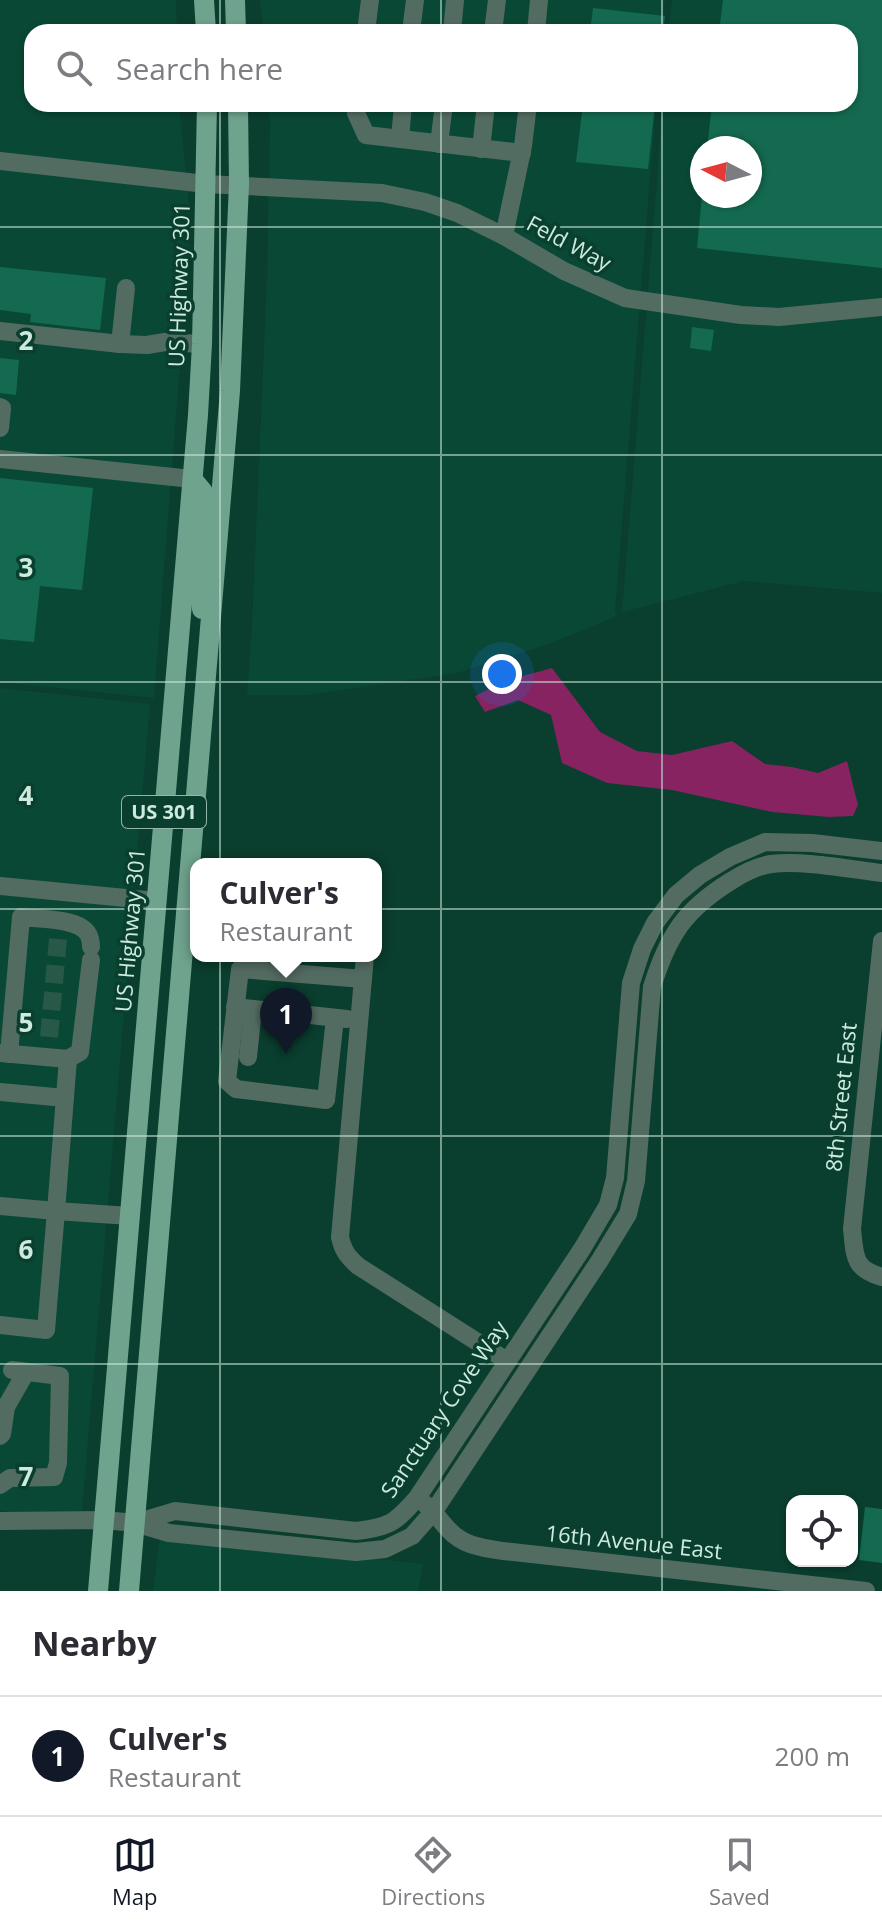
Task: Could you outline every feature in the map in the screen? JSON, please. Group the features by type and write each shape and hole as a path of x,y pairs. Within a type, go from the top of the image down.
{"main road":[{"path":"204,0 206,24"},
{"path":"235,0 236,24"},
{"name":"US Highway 301","path":"104,1520 202,344 207,112"},
{"name":"US 301","path":"194,858 206,664 230,391 239,184 238,112"},
{"path":"192,479 203,492 199,578 206,664"},
{"path":"168,756 178,777 171,870 175,895 190,916"},
{"path":"157,901 166,916 176,1022"},
{"name":"US 301","path":"129,1591 176,1022 190,924"},
{"name":"US 301","path":"98,1591 104,1520"}],"street":[{"path":"367,24 370,0"},
{"path":"412,24 415,0"},
{"path":"453,24 455,0"},
{"path":"494,24 497,0"},
{"path":"537,24 539,0"},
{"path":"356,112 366,135 522,153"},
{"path":"400,139 402,112"},
{"path":"439,144 443,112"},
{"path":"481,149 485,112"},
{"path":"504,236 522,153 527,112"},
{"name":"Feld Way","path":"0,161 206,184 382,193 425,202 504,236 564,271 625,298 741,315 779,317 882,307"},
{"path":"120,344 126,288"},
{"path":"0,331 120,344 202,344"},
{"path":"0,407 0,428"},
{"path":"0,459 192,479"},
{"name":"Sanctuary Cove Way","path":"135,1523 175,1511 356,1531 379,1528 399,1518 417,1498 608,1205 615,1178 631,983 642,949 655,923 676,895 700,875 730,857 765,842 812,843 882,851"},
{"path":"0,1521 104,1520 135,1523 169,1533 356,1552 385,1549 412,1536 434,1511 628,1214 636,1181 652,987 673,935 692,910 713,893 739,876 769,864 882,873"},
{"path":"0,886 157,901"},
{"path":"21,917 58,930 69,922 81,926 89,935 91,953 80,1052 68,1059 4,1053 24,889"},
{"name":"8th Street East","path":"882,941 852,1229 855,1258 867,1273 882,1277"},
{"path":"364,962 340,1237 342,1248 347,1257 507,1361"},
{"path":"259,1091 247,1074 240,969 363,979"},
{"path":"244,1008 227,1081 236,1089 352,1102"},
{"path":"244,1008 359,1020"},
{"path":"326,1100 335,1018"},
{"path":"48,1057 49,1037"},
{"path":"0,1325 46,1330 68,1059"},
{"path":"0,1092 65,1098"},
{"path":"0,1206 130,1216"},
{"path":"0,1436 3,1407 19,1371 60,1376 58,1463 54,1477 10,1478 0,1485"},
{"name":"16th Avenue East","path":"417,1498 434,1511 449,1532 470,1546 866,1591"}],"shaded area":[{"path":"0,0 176,0 177,24 24,24 24,112 180,112 191,223 154,698 0,682"},
{"path":"260,0 665,0 663,24 262,24"},
{"path":"672,0 882,0 882,593 744,581 622,612 662,112 858,112 858,24 670,24"},
{"path":"269,112 655,112 617,616 552,643 457,673 308,695 247,695 267,277"},
{"path":"552,668 600,732 637,751 672,755 732,741 765,764 818,773 847,761 858,805 853,816 772,812 672,790 607,783 562,763 551,715 518,700 485,712 475,696 508,680"},
{"path":"0,688 150,704 134,892 0,879"},
{"path":"0,894 133,906 82,1512 0,1511"},
{"path":"160,1538 423,1564 418,1591 153,1591"}],"building":[{"path":"723,0 882,0 882,268 697,248 701,208 762,208 762,136 708,136 711,112 858,112 858,24 720,24"},
{"path":"593,8 665,16 664,24 591,24"},
{"path":"582,112 654,112 648,169 576,162"},
{"path":"0,267 106,278 100,330 30,322 31,314 0,310"},
{"path":"692,327 714,330 711,351 690,348"},
{"path":"0,358 19,360 16,395 0,393"},
{"path":"0,478 93,488 82,590 40,586 34,642 0,639"},
{"path":"865,1507 882,1509 882,1563 859,1560"}],"tunnel":[{"path":"49,1037 58,939"}],"place":[{"name":"Culver's","path":"286,1054"}]}
